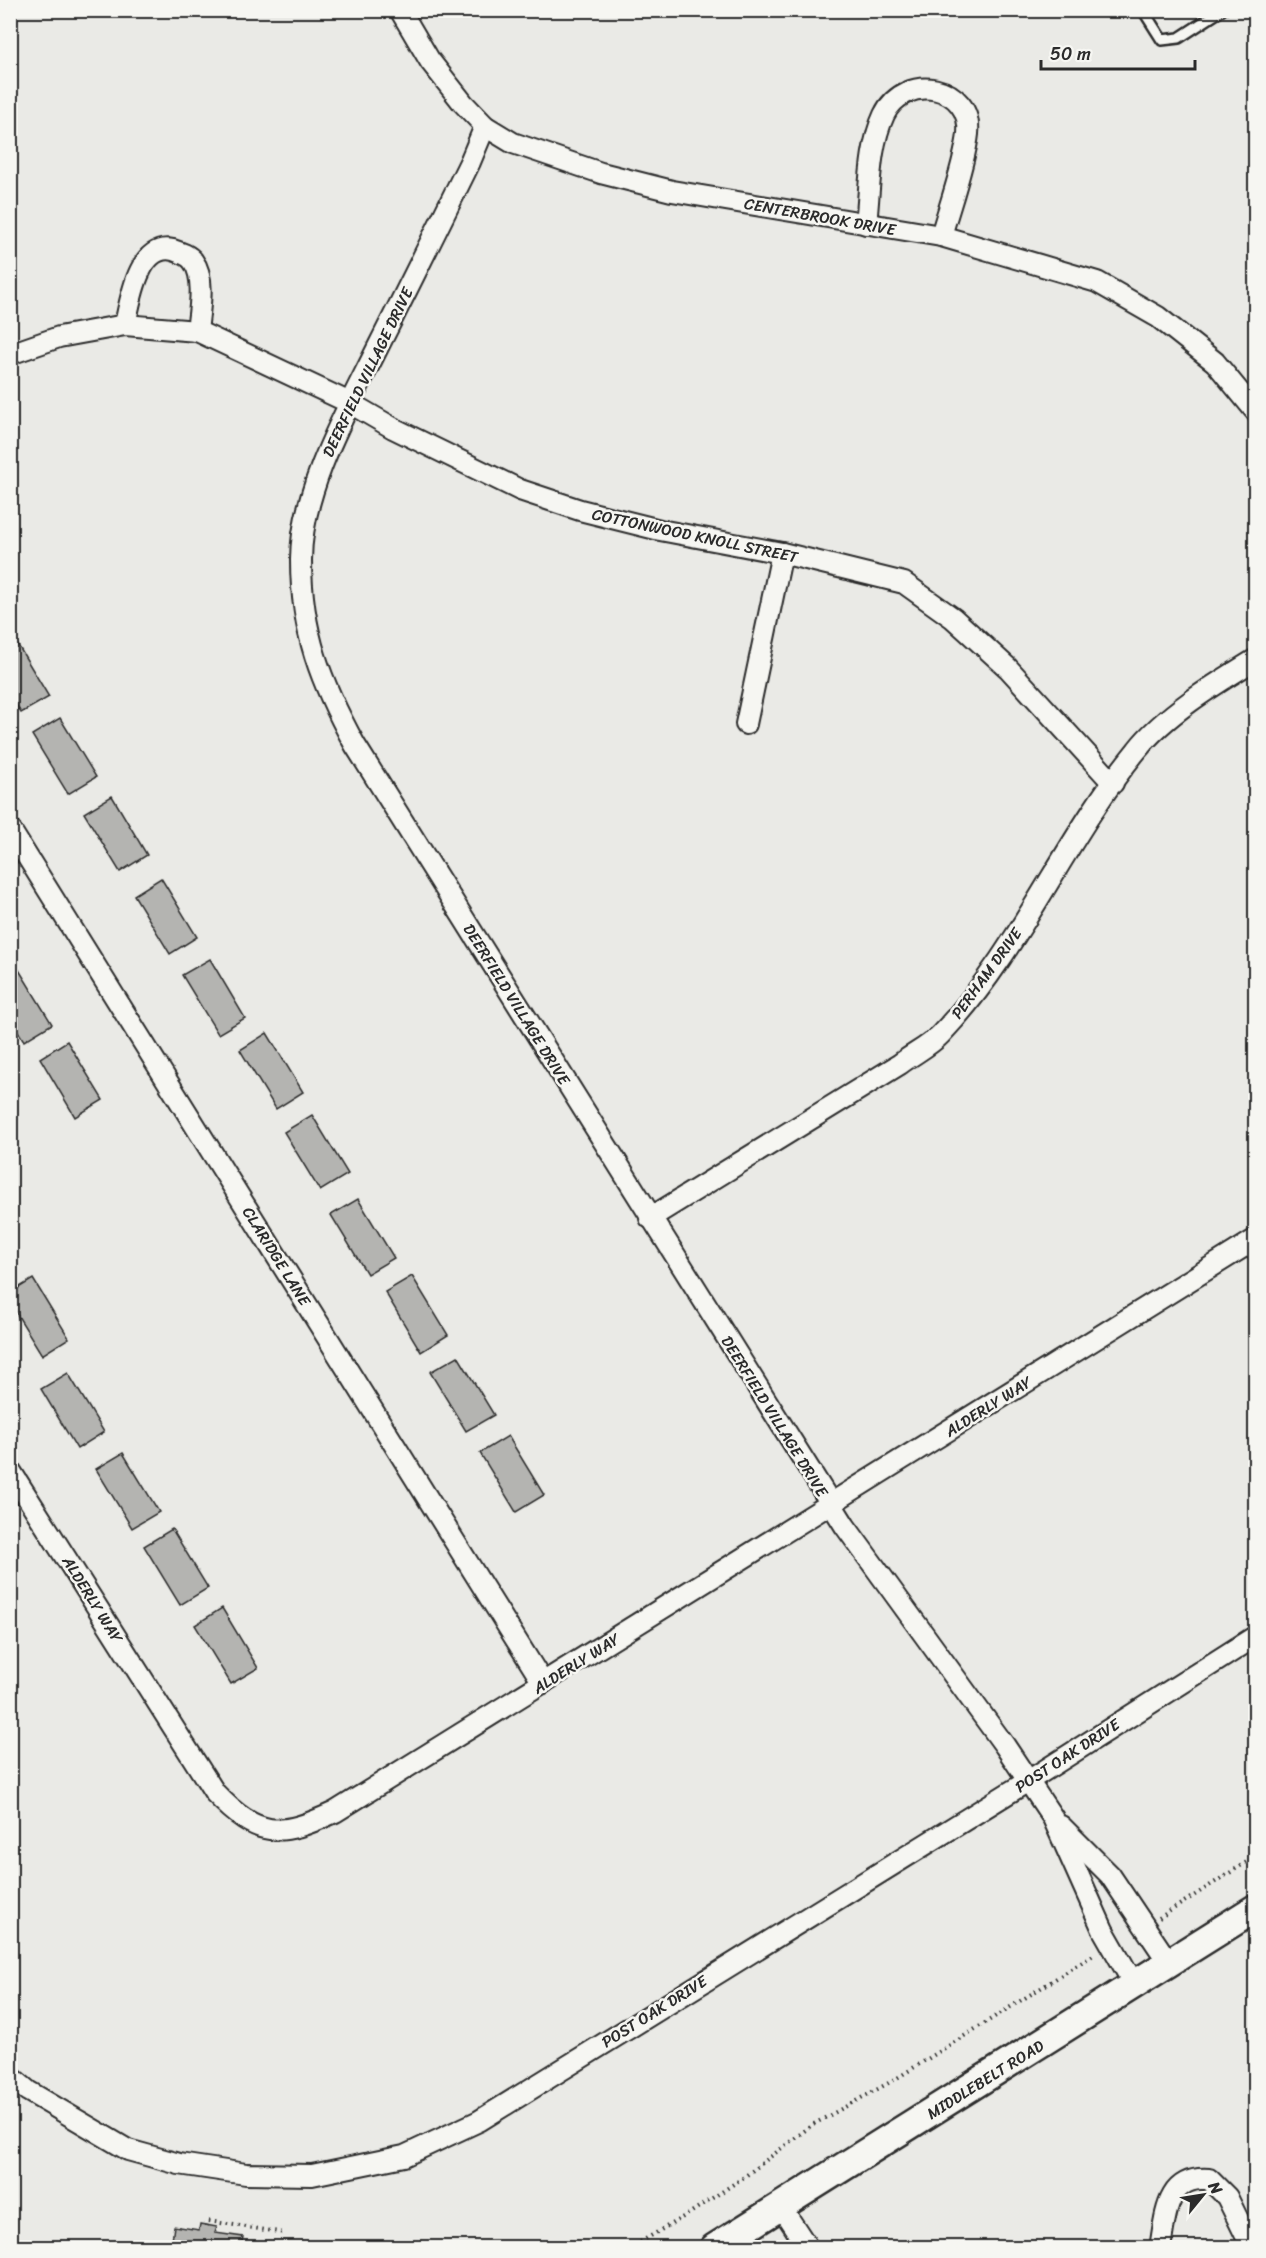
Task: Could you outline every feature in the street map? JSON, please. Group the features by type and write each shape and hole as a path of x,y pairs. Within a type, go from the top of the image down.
{"street":[{"name":"CENTERBROOK DRIVE","path":"400,10 430,61 463,103 485,126 513,143 602,173 672,191 941,236 1097,282 1158,317 1215,362 1256,412"},
{"path":"866,224 875,143 884,115 896,97 912,90 934,87 953,97 964,112 969,133 941,236"},
{"name":"DEERFIELD VILLAGE DRIVE","path":"485,126 470,162 327,449 310,500 300,558 302,594 313,656 328,697 355,745 831,1504 1053,1818 1113,1947 1135,1986"},
{"path":"125,326 133,287 143,264 155,253 168,249 181,252 193,261 199,277 197,331"},
{"name":"COTTONWOOD KNOLL STREET","path":"10,354 59,337 125,326 197,331 350,403 393,428 520,490 580,510 660,530 782,553 904,583 953,618 1008,668 1113,783"},
{"path":"746,724 782,553"},
{"name":"PERHAM DRIVE","path":"650,1218 900,1064 939,1036 970,999 1006,948 1113,783 1138,749 1193,701 1256,659"},
{"name":"CLARIDGE LANE","path":"10,829 543,1683"},
{"name":"ALDERLY WAY","path":"10,1470 215,1792 234,1813 253,1825 280,1830 302,1827 335,1812 1256,1239"},
{"name":"POST OAK DRIVE","path":"10,2076 28,2091 128,2150 179,2164 246,2174 312,2175 404,2156 479,2121 1028,1781 1256,1636"},
{"name":"DEERFIELD VILLAGE DRIVE","path":"1053,1818 1110,1875 1169,1963"},
{"name":"MIDDLEBELT ROAD","path":"714,2247 1135,1986 1256,1908"},
{"path":"1160,2247 1167,2208 1176,2189 1193,2178 1209,2179 1227,2197 1252,2247"},
{"path":"781,2207 808,2247"}],"lane":[{"path":"1143,10 1162,40 1179,38 1222,10"}],"path":[{"path":"1144,1927 1256,1856"},
{"path":"630,2247 690,2213 744,2177 812,2125 894,2080 1050,1981 1113,1947"},
{"path":"207,2226 208,2221 285,2233"}],"building":[{"path":"13,637 49,697 21,713 10,695 10,639"},
{"path":"60,718 96,777 68,794 32,735"},
{"path":"112,796 147,855 120,872 84,813"},
{"path":"161,878 197,937 170,954 134,895"},
{"path":"210,959 245,1018 218,1034 182,975"},
{"path":"16,965 52,1024 24,1041 10,1018 10,968"},
{"path":"267,1033 303,1092 276,1109 240,1050"},
{"path":"67,1041 103,1100 75,1117 40,1058"},
{"path":"312,1115 348,1174 320,1191 284,1132"},
{"path":"358,1199 394,1258 367,1274 331,1215"},
{"path":"412,1276 448,1335 421,1352 385,1292"},
{"path":"33,1279 69,1338 42,1355 10,1303 10,1293"},
{"path":"458,1356 494,1415 466,1431 430,1372"},
{"path":"68,1373 104,1432 77,1449 41,1389"},
{"path":"508,1436 544,1495 516,1512 480,1453"},
{"path":"123,1453 159,1512 132,1528 96,1469"},
{"path":"172,1529 208,1588 180,1605 144,1546"},
{"path":"222,1608 258,1668 231,1684 195,1625"},
{"path":"200,2224 217,2227 215,2233 243,2237 241,2248 171,2248 174,2226 199,2230"}]}
